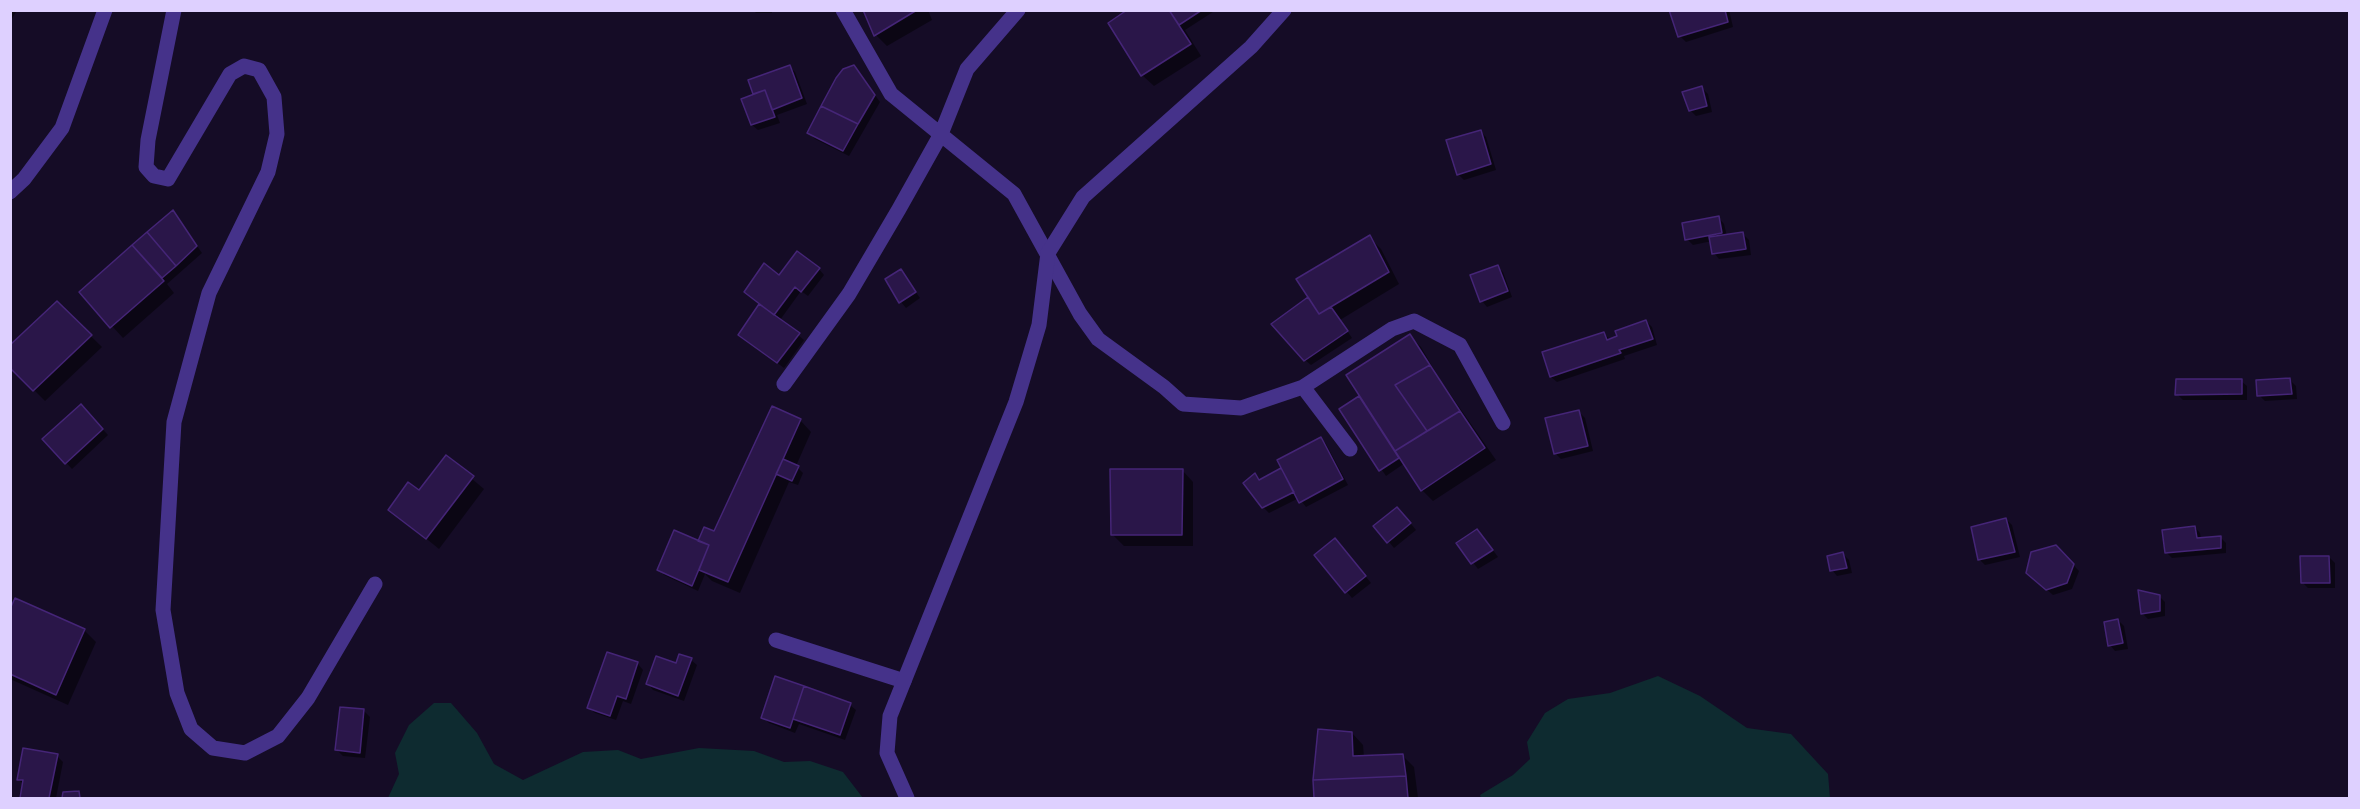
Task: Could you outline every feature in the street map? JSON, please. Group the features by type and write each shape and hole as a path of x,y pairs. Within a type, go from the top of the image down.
{"street":[{"path":"10,192 24,179 62,128 105,10"},
{"path":"174,10 148,140 146,167 154,176 168,179 230,74 244,66 260,70 274,97 277,135 268,172 209,293 174,423 163,610 177,693 191,729 213,748 245,753 278,736 308,698 375,584"},
{"path":"843,10 891,94 1014,194 1080,314 1098,339 1164,387 1183,404 1241,408 1303,387 1392,329 1414,321 1460,345 1503,423"},
{"path":"784,384 849,294 941,134 968,69 1018,10"},
{"path":"907,798 887,753 890,716 1016,402 1039,325 1048,253 1083,197 1251,47 1284,10"},
{"path":"1303,387 1350,449"},
{"path":"776,640 904,681"}],"green space":[{"path":"1658,676 1700,696 1747,728 1791,734 1828,774 1830,798 1481,798 1480,795 1513,775 1530,759 1527,742 1545,713 1568,699 1610,693"},
{"path":"434,703 451,703 477,733 494,764 523,780 583,752 618,750 641,759 699,748 754,751 784,762 810,761 843,772 863,798 388,798 399,774 395,753 409,725"}],"building":[{"path":"863,10 917,10 874,36"},
{"path":"1127,10 1169,10 1191,44 1141,76 1108,23"},
{"path":"1169,10 1202,10 1179,25"},
{"path":"1669,10 1725,10 1728,22 1678,37"},
{"path":"790,65 802,98 772,110 765,90 753,94 748,80"},
{"path":"854,65 875,95 858,124 821,106 843,69"},
{"path":"1702,86 1707,106 1689,111 1682,92"},
{"path":"765,90 775,117 751,125 741,99"},
{"path":"821,106 858,124 843,151 807,133"},
{"path":"1481,130 1491,164 1457,175 1446,140"},
{"path":"173,210 197,246 176,266 147,232"},
{"path":"1719,216 1722,233 1685,240 1682,223"},
{"path":"147,232 176,266 162,278 132,245"},
{"path":"1743,232 1746,249 1712,254 1709,237"},
{"path":"1370,235 1389,272 1319,314 1296,279"},
{"path":"132,245 164,281 110,328 79,292"},
{"path":"797,251 820,268 801,292 795,287 774,315 744,292 764,263 779,275"},
{"path":"1498,265 1508,291 1480,302 1470,275"},
{"path":"901,269 916,292 899,303 885,279"},
{"path":"1308,297 1319,314 1331,307 1348,331 1304,361 1271,324"},
{"path":"57,301 92,335 33,391 10,368 10,345"},
{"path":"759,304 800,333 777,363 738,335"},
{"path":"1646,320 1653,339 1619,350 1621,353 1550,377 1542,352 1604,332 1607,340 1617,336 1615,331"},
{"path":"1410,334 1430,365 1395,385 1427,431 1395,451 1346,375"},
{"path":"1430,365 1460,411 1427,431 1395,385"},
{"path":"2290,378 2292,394 2257,396 2256,380"},
{"path":"2176,379 2242,379 2242,394 2175,395"},
{"path":"1359,396 1399,458 1379,471 1339,409"},
{"path":"81,404 103,429 65,464 42,439"},
{"path":"772,406 801,419 728,582 699,570 709,545 698,541 704,527 714,531"},
{"path":"1579,410 1588,446 1554,454 1545,418"},
{"path":"1460,411 1485,448 1421,491 1395,451"},
{"path":"1321,437 1343,479 1299,503 1277,460"},
{"path":"446,455 474,476 426,539 388,510 408,482 419,490"},
{"path":"783,459 799,466 792,481 776,474"},
{"path":"1281,468 1294,492 1262,508 1243,483 1255,473 1259,480"},
{"path":"1110,469 1183,469 1182,535 1111,535"},
{"path":"1397,507 1411,523 1387,543 1373,526"},
{"path":"2006,518 2015,552 1978,560 1971,527"},
{"path":"2195,526 2197,538 2221,536 2221,548 2165,553 2162,530"},
{"path":"1477,529 1493,550 1471,564 1456,543"},
{"path":"674,530 709,545 692,586 657,570"},
{"path":"1335,538 1366,576 1345,593 1314,555"},
{"path":"2056,545 2074,564 2067,583 2046,590 2026,573 2031,552"},
{"path":"1843,552 1847,568 1830,571 1827,556"},
{"path":"2300,556 2329,556 2330,583 2301,583"},
{"path":"2138,590 2160,595 2160,611 2141,614"},
{"path":"15,598 85,629 56,695 10,674 10,609"},
{"path":"2118,619 2123,643 2108,646 2104,622"},
{"path":"607,652 638,662 626,699 617,696 610,716 587,708"},
{"path":"679,654 692,658 678,696 646,684 656,656 676,663"},
{"path":"775,676 804,686 790,728 761,718"},
{"path":"804,686 851,703 840,735 793,719"},
{"path":"340,707 364,709 360,753 335,750"},
{"path":"1318,729 1352,732 1353,756 1403,754 1406,776 1313,780"},
{"path":"23,748 58,754 49,798 20,798 23,780 17,780"},
{"path":"1406,776 1408,798 1314,798 1313,780"},
{"path":"79,791 80,798 62,798 63,792"}]}
